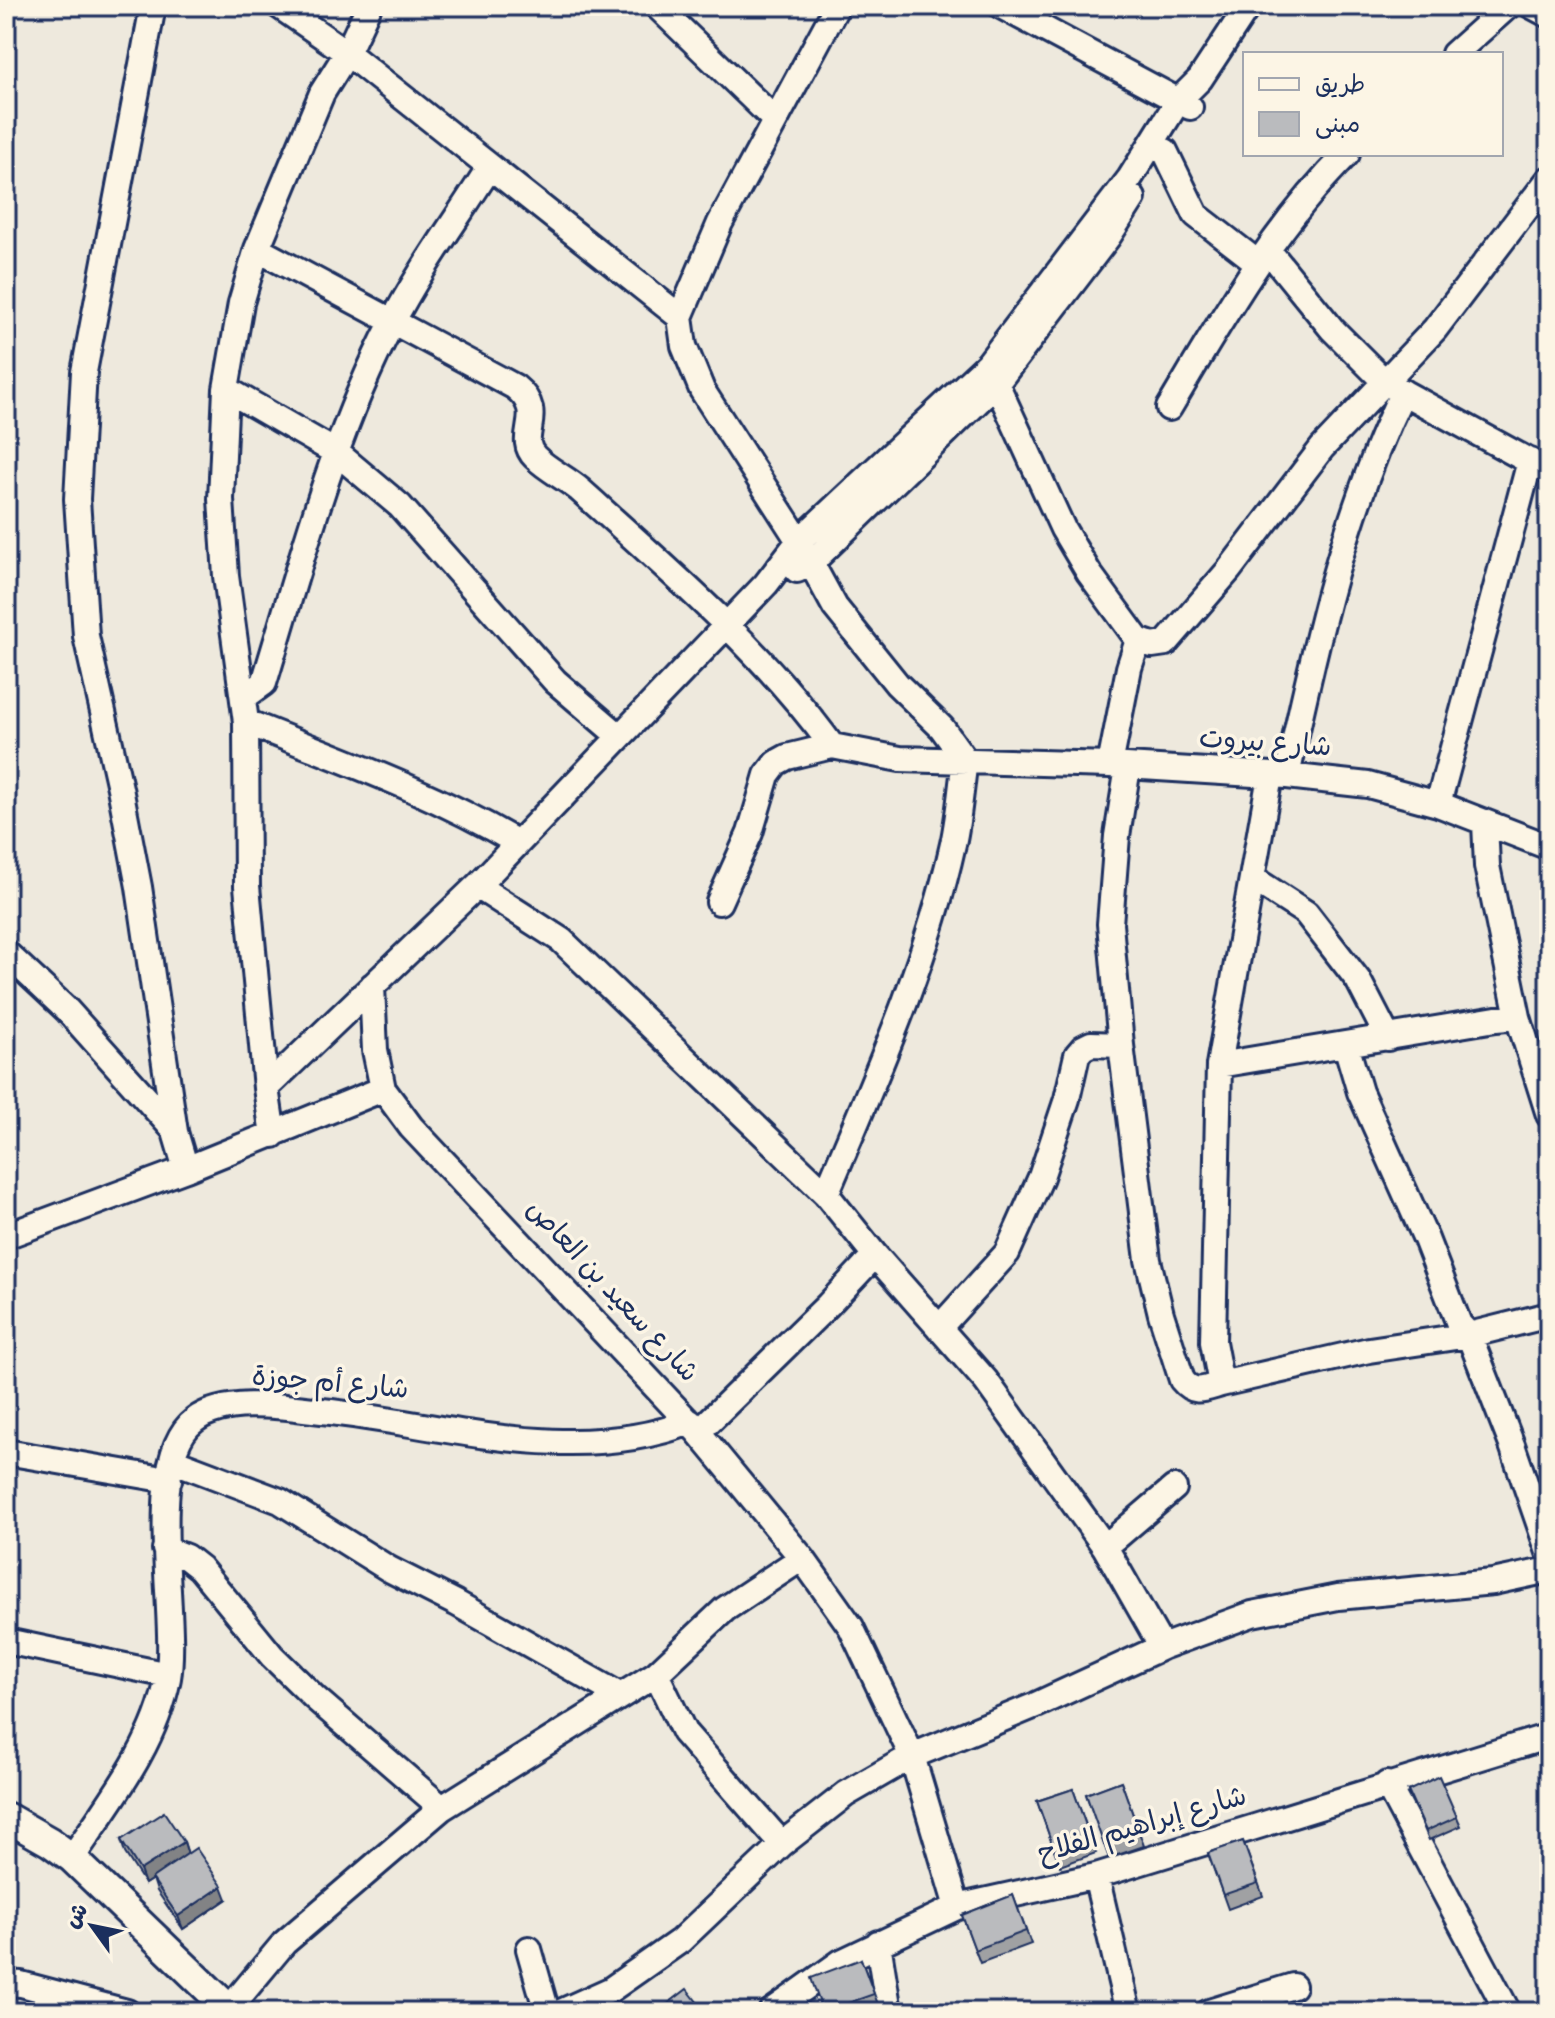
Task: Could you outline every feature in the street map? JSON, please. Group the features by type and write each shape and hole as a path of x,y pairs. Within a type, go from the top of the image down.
{"street":[{"path":"153,6 84,372 77,499 86,636 139,887 175,1132 186,1169"},
{"path":"279,6 347,53 680,317"},
{"path":"273,1135 247,886 246,722 226,576 221,499 226,389 241,303 257,249 322,93 347,53 369,6"},
{"path":"657,6 775,120"},
{"path":"826,1194 891,1038 922,954 953,844 965,760 942,728 897,684 835,607 799,541 702,390 684,346 680,317 720,223 837,6"},
{"path":"1001,6 1184,104"},
{"path":"266,1088 477,886 766,584 799,541 992,374 1184,104 1248,6"},
{"path":"1456,52 1508,6"},
{"path":"1532,6 1549,15"},
{"path":"766,584 810,564 992,374 1108,237 1165,151 1184,104"},
{"path":"1165,151 1196,215 1263,256 1332,329 1394,387 1540,467 1438,804"},
{"path":"1169,408 1263,256 1303,201 1345,156"},
{"path":"243,698 264,683 337,453 393,322 489,168"},
{"path":"992,374 1063,529 1089,573 1138,640 1152,645 1166,643 1229,570 1322,448 1394,387 1549,179"},
{"path":"257,249 515,387 528,397 531,407 528,445 535,457 579,488 672,573 785,687 832,746 787,757 776,763 767,775 750,833 719,902"},
{"path":"1221,1384 1213,1342 1219,1065 1252,878 1335,571 1394,387"},
{"path":"226,389 337,453 400,506 555,681 619,736"},
{"path":"1138,640 1129,668 1119,766 1110,924 1121,1045 1148,1260 1182,1380 1189,1389 1197,1391 1369,1350 1469,1335 1549,1315"},
{"path":"246,722 422,792 473,816 518,843"},
{"name":"شارع بيروت","path":"832,746 900,759 1119,766 1368,785 1438,804 1549,847"},
{"path":"1485,823 1487,866 1518,1017 1539,1054 1549,1115"},
{"path":"1252,878 1306,913 1358,980 1388,1038"},
{"path":"477,886 561,940 826,1194 875,1255 986,1381 1105,1547 1162,1647"},
{"path":"6,953 67,1010 175,1132"},
{"path":"6,1236 186,1169 383,1089 375,1050 372,986"},
{"path":"1219,1065 1518,1017"},
{"path":"939,1328 1007,1253 1041,1177 1067,1099 1077,1055 1091,1044 1121,1045"},
{"path":"1346,1045 1360,1092 1426,1239 1459,1324 1469,1335 1549,1552"},
{"name":"شارع سعيد بن العاص","path":"383,1089 411,1127 694,1427 802,1558 851,1627 912,1756 957,1907"},
{"path":"694,1427 828,1305 875,1255"},
{"name":"شارع أم جوزة","path":"72,1858 135,1763 158,1718 168,1675 169,1596 165,1549 170,1470 179,1438 196,1419 222,1409 262,1405 386,1419 529,1441 616,1441 694,1427"},
{"path":"6,1452 170,1470 280,1501 389,1569 621,1696"},
{"path":"1105,1547 1174,1488"},
{"path":"165,1549 186,1557 200,1568 272,1656 315,1698 442,1808"},
{"path":"6,1817 72,1858 231,2010 284,1943 442,1808 656,1674 725,1609 802,1558"},
{"path":"561,2012 610,1990 680,1941 782,1844 846,1794 912,1756 1036,1705 1162,1647 1252,1614 1338,1597 1493,1582 1549,1570"},
{"path":"6,1641 168,1675"},
{"path":"656,1674 684,1732 782,1844"},
{"name":"شارع إبراهيم الفلاح","path":"771,2012 841,1962 957,1907 1096,1876 1549,1736"},
{"path":"1387,1784 1508,2012"},
{"path":"1096,1876 1128,2012"},
{"path":"878,1943 889,2012"},
{"path":"529,1949 547,2012"},
{"path":"6,1983 48,2001 127,2012"},
{"path":"1209,2012 1293,1986"}],"building":[{"path":"1439,1776 1457,1817 1426,1831 1408,1791"},
{"path":"1121,1781 1139,1832 1104,1845 1086,1794"},
{"path":"1073,1789 1091,1840 1055,1852 1037,1801"},
{"path":"164,1812 184,1842 140,1870 121,1840"},
{"path":"1243,1841 1258,1883 1223,1895 1208,1853"},
{"path":"196,1848 222,1886 178,1916 152,1878"},
{"path":"1013,1895 1026,1931 975,1950 962,1915"},
{"path":"861,1959 874,1994 823,2012 811,1978"},
{"path":"687,1989 705,2012 657,2012"}]}
